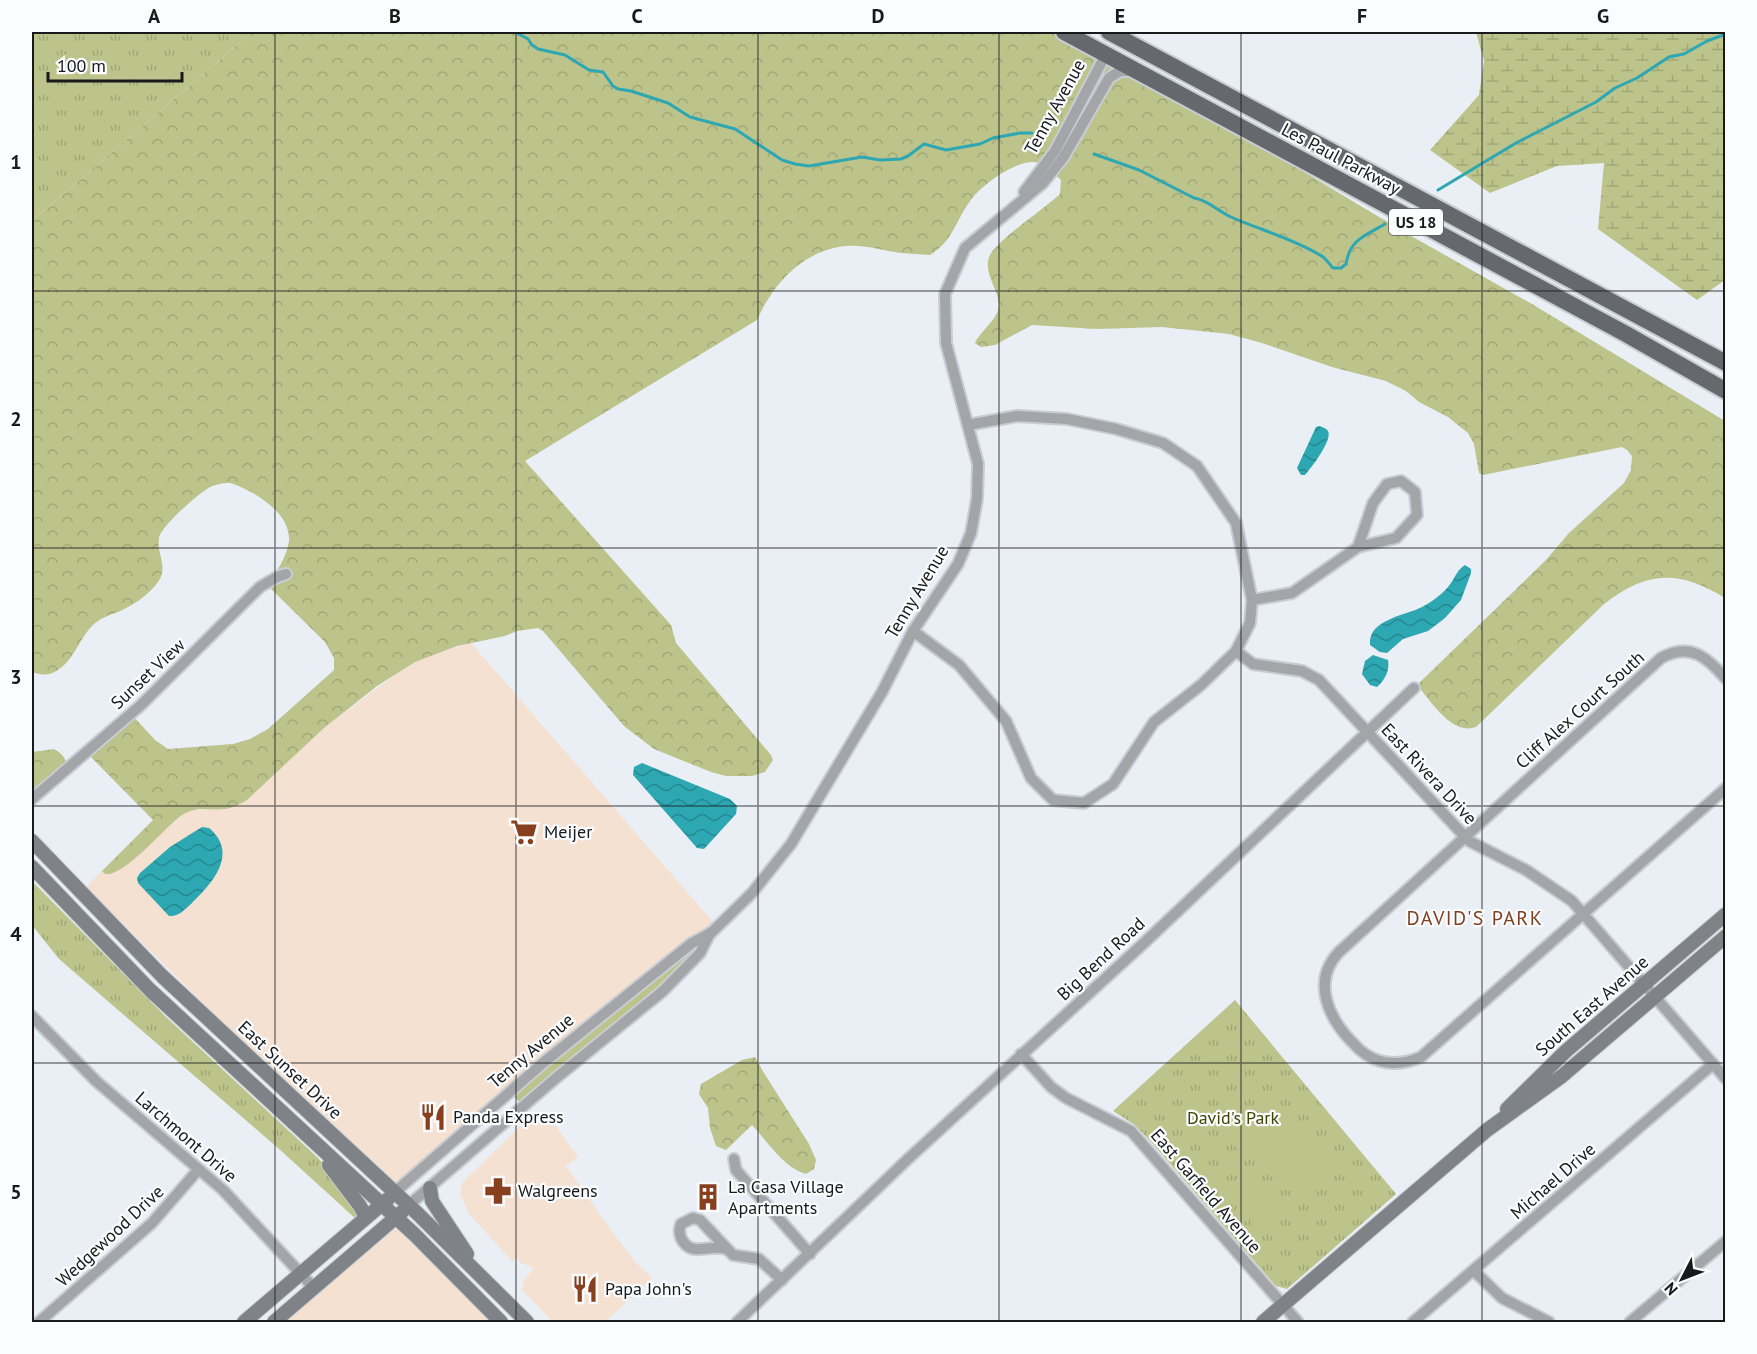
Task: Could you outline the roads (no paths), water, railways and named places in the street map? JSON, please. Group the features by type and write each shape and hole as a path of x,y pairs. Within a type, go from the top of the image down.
{"main road":[{"name":"Les Paul Parkway","path":"1064,32 1626,334 1725,391"},
{"name":"Les Paul Parkway","path":"1109,32 1725,363"},
{"path":"1106,54 1111,48 1118,47 1236,108 1290,130"},
{"name":"East Sunset Drive","path":"32,841 162,976 409,1205 527,1323"},
{"name":"East Sunset Drive","path":"32,867 150,990 396,1217 474,1293 501,1323"},
{"name":"South East Avenue","path":"1487,1130 1530,1084 1566,1051 1725,914"},
{"name":"South East Avenue","path":"1263,1323 1487,1130 1562,1076 1725,936"},
{"path":"150,990 162,976"},
{"path":"317,1145 328,1165 366,1217"},
{"path":"430,1188 432,1201 462,1245 475,1269"},
{"name":"Tenny Avenue","path":"244,1323 395,1192"},
{"name":"Tenny Avenue","path":"274,1323 409,1205"}],"street":[{"name":"Tenny Avenue","path":"1013,207 1055,151 1106,54"},
{"name":"Tenny Avenue","path":"409,1205 682,973 700,954 711,933 768,875 798,834 882,692 913,631 958,564 971,533 977,499 978,464 946,343 945,294 965,248 1043,183 1063,158 1109,78 1120,71 1136,70"},
{"path":"913,631 959,665 1006,721 1031,778 1053,800 1084,803 1113,784 1154,722 1202,684 1236,651 1251,623 1252,600 1236,523 1197,466 1163,443 1116,429 1067,419 1017,416 968,425"},
{"path":"1252,600 1292,593 1358,547 1396,538 1417,515 1415,492 1401,481 1387,484 1373,503 1358,547"},
{"name":"Sunset View","path":"32,798 141,705 260,587 286,574"},
{"name":"East Rivera Drive","path":"1236,651 1252,664 1302,671 1319,680 1464,837 1473,844 1526,870 1572,901 1725,1078"},
{"name":"Cliff Alex Court South","path":"1584,914 1427,1053 1415,1059 1395,1064 1377,1060 1363,1053 1342,1031 1328,1009 1324,992 1327,968 1331,961 1351,940 1661,658 1670,653 1695,653 1710,661 1725,679"},
{"name":"Big Bend Road","path":"737,1323 907,1160 1152,935 1414,688"},
{"path":"1584,914 1725,788"},
{"name":"Tenny Avenue","path":"395,1192 510,1091 692,943 711,933"},
{"path":"605,1015 617,1029"},
{"name":"Larchmont Drive","path":"32,1016 78,1064 245,1213 314,1288"},
{"name":"East Garfield Avenue","path":"1021,1054 1051,1087 1066,1098 1131,1131 1298,1323"},
{"name":"Michael Drive","path":"1413,1323 1713,1064"},
{"path":"510,1091 523,1106"},
{"path":"734,1159 736,1170 810,1254"},
{"name":"Wedgewood Drive","path":"39,1323 152,1223 198,1170"},
{"path":"341,1239 354,1254"},
{"path":"1630,1323 1725,1241"},
{"path":"726,1250 737,1257 759,1259 782,1280"},
{"path":"1474,1271 1502,1298 1549,1323"}],"water":[{"path":"1319,426 1328,431 1327,441 1312,466 1305,475 1301,475 1297,468 1316,427"},
{"path":"1465,565 1471,569 1471,573 1461,600 1445,618 1428,631 1403,639 1387,653 1380,652 1370,645 1375,629 1434,599 1448,587"},
{"path":"1373,655 1388,660 1386,675 1377,687 1370,685 1362,674 1365,661"},
{"path":"642,763 730,799 737,806 736,814 704,849 697,848 633,775 634,767"},
{"path":"202,827 209,828 218,838 222,847 220,867 208,886 192,903 179,914 169,916 138,883 137,878 170,847"}],"waterway":[{"path":"515,32 528,39 538,49 565,55 589,70 603,72 618,89 668,103 690,117 735,129 782,160 795,164 809,166 862,157 880,160 901,159 924,144 946,150 980,144 993,138 1032,133"},
{"path":"1438,190 1516,143 1596,102 1615,88 1637,78 1669,57 1684,54 1707,41 1726,34"},
{"path":"1094,154 1139,170 1204,201 1231,217 1298,244 1322,256 1333,268 1341,268 1346,264 1355,244 1365,235 1385,224"}],"place":[{"name":"Meijer","path":"524,832"},
{"name":"Panda Express","path":"433,1117"},
{"name":"Walgreens","path":"498,1191"},
{"name":"La Casa Village Apartments","path":"708,1197"},
{"name":"Papa John's","path":"585,1289"}],"district":[{"name":"DAVID'S PARK","path":"1475,918"}],"park label":[{"name":"David's Park","path":"1233,1118"}]}
